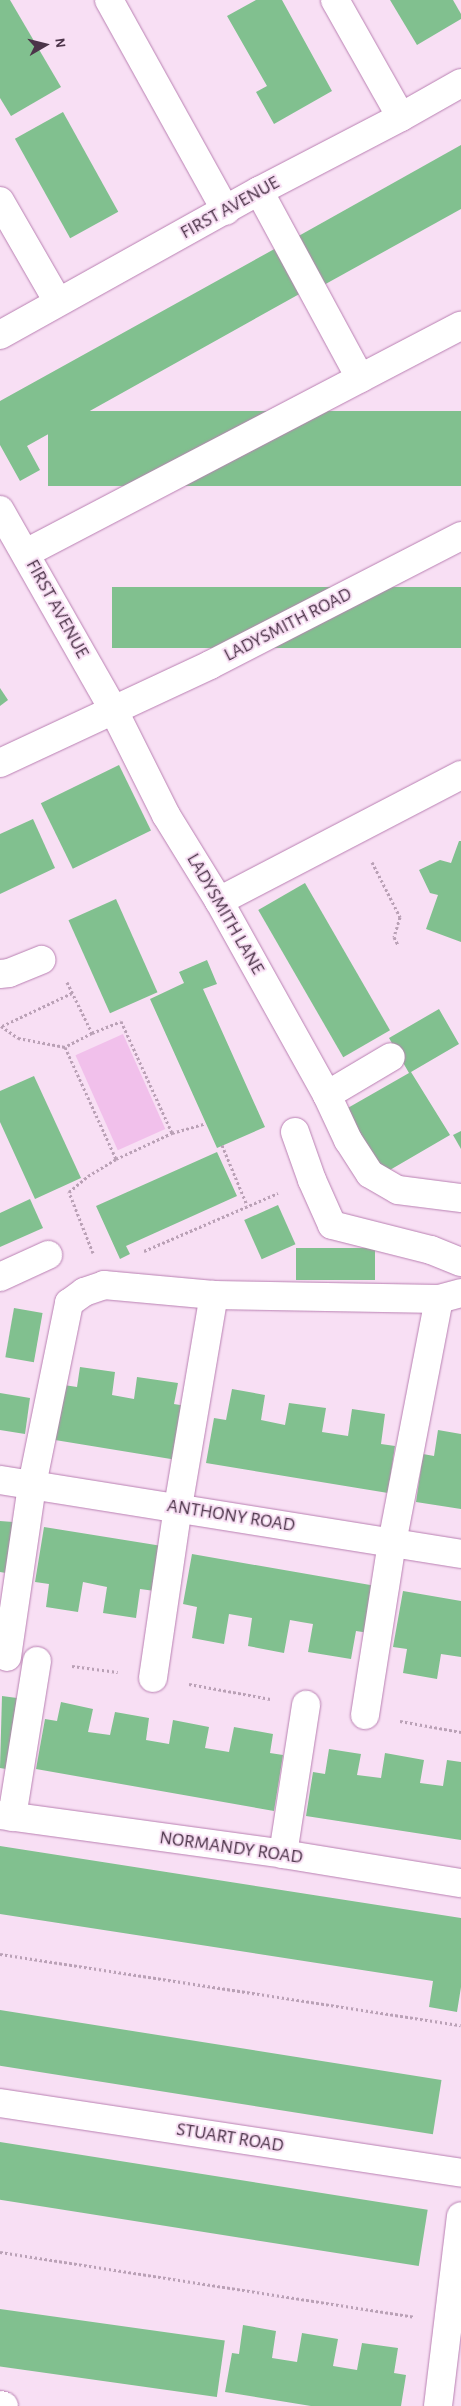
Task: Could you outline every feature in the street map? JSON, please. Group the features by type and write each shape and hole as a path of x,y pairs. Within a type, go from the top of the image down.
{"street":[{"path":"108,0 226,211"},
{"path":"334,0 401,117"},
{"name":"FIRST AVENUE","path":"0,335 259,191 401,117 461,83"},
{"path":"259,191 360,378"},
{"path":"0,201 58,302"},
{"path":"26,553 461,326"},
{"name":"FIRST AVENUE","path":"0,510 113,709"},
{"name":"LADYSMITH ROAD","path":"0,763 210,665 461,536"},
{"name":"LADYSMITH LANE","path":"113,709 166,815 219,901 332,1106 348,1140 370,1174 398,1190 461,1198"},
{"path":"219,901 461,775"},
{"path":"0,974 9,973 41,960"},
{"path":"332,1106 391,1058"},
{"path":"295,1132 312,1180 332,1225 422,1247 461,1262"},
{"path":"0,1277 48,1255"},
{"path":"7,1657 32,1485 69,1303 84,1292 104,1285 214,1295 450,1296 392,1542 365,1714"},
{"path":"153,1678 178,1507 214,1295"},
{"name":"ANTHONY ROAD","path":"0,1480 178,1507 461,1554"},
{"path":"6,1816 37,1661"},
{"path":"283,1854 306,1705"},
{"name":"NORMANDY ROAD","path":"6,1816 283,1854 461,1883"},
{"name":"STUART ROAD","path":"0,2102 461,2173"},
{"path":"438,2406 461,2216"},
{"path":"0,2405 4,2406"}],"path":[{"path":"356,829 400,918 394,937 398,945"},
{"path":"72,992 1,1026 18,1038 65,1047 121,1021 172,1134"},
{"path":"75,999 92,1033"},
{"path":"65,1047 116,1159"},
{"path":"95,1259 69,1192 88,1176 116,1159 172,1134 206,1123"},
{"path":"222,1145 247,1205"},
{"path":"138,1254 247,1205 312,1180"},
{"path":"37,1661 153,1678 306,1705"},
{"path":"365,1714 461,1732"},
{"path":"0,1954 461,2025"},
{"path":"0,2252 449,2322"}],"shaded area":[{"path":"123,1034 165,1129 118,1150 75,1055"}],"building":[{"path":"0,0 10,0 61,87 11,116 0,98"},
{"path":"256,0 282,0 332,91 274,124 256,92 267,86 227,16"},
{"path":"390,0 453,0 461,14 461,19 417,45"},
{"path":"63,112 118,212 70,238 15,139"},
{"path":"461,145 461,209 322,286 295,238"},
{"path":"278,247 303,292 27,446 40,470 20,481 0,445 0,401"},
{"path":"48,411 461,411 461,486 48,486"},
{"path":"112,587 461,587 461,648 112,648"},
{"path":"0,688 8,700 0,706"},
{"path":"119,765 151,831 73,869 41,803"},
{"path":"33,819 55,868 0,894 0,834"},
{"path":"459,841 461,841 461,942 426,929 438,895 430,893 419,870 440,860 451,863"},
{"path":"305,883 390,1030 343,1057 258,910"},
{"path":"116,899 157,992 110,1013 68,920"},
{"path":"207,960 217,984 203,989 265,1127 217,1148 150,999 184,983 179,972"},
{"path":"439,1009 459,1044 411,1072 450,1135 383,1174 346,1109 409,1073 389,1038"},
{"path":"34,1076 81,1178 35,1199 0,1122 0,1091"},
{"path":"461,1131 461,1149 453,1135"},
{"path":"217,1152 237,1196 126,1246 130,1254 120,1259 96,1206"},
{"path":"30,1199 43,1228 0,1247 0,1213"},
{"path":"278,1205 295,1244 262,1259 244,1220"},
{"path":"296,1248 375,1248 375,1280 296,1280"},
{"path":"14,1308 43,1313 34,1362 5,1357"},
{"path":"80,1367 115,1372 112,1395 134,1399 137,1377 178,1383 174,1404 186,1406 177,1460 55,1440 64,1385 77,1387"},
{"path":"232,1389 265,1395 261,1420 285,1425 289,1403 326,1408 322,1432 348,1436 352,1409 385,1414 381,1444 395,1446 388,1493 206,1463 214,1418 226,1420"},
{"path":"0,1393 30,1398 25,1434 0,1430"},
{"path":"438,1430 461,1434 461,1509 416,1502 423,1454 434,1456"},
{"path":"0,1521 13,1522 6,1573 0,1572"},
{"path":"44,1527 162,1546 155,1591 140,1589 136,1618 103,1613 107,1587 83,1582 78,1612 46,1607 49,1584 35,1582"},
{"path":"192,1554 376,1586 369,1633 356,1631 351,1659 308,1652 313,1624 290,1620 284,1653 248,1646 252,1618 229,1614 224,1644 192,1638 197,1607 183,1604"},
{"path":"403,1591 461,1601 461,1657 441,1654 437,1679 403,1673 407,1649 393,1647"},
{"path":"2,1696 17,1698 6,1769 0,1768"},
{"path":"61,1702 93,1709 88,1732 110,1735 115,1712 149,1718 146,1740 169,1744 173,1720 209,1727 205,1748 229,1752 234,1727 273,1734 270,1753 283,1755 274,1811 36,1769 45,1719 57,1721"},
{"path":"329,1749 361,1754 357,1775 381,1778 385,1753 424,1760 420,1783 443,1786 447,1760 461,1762 461,1840 306,1816 313,1772 325,1774"},
{"path":"0,1846 461,1918 461,1987 457,2012 429,2007 433,1981 0,1914"},
{"path":"0,2010 441,2080 433,2134 0,2066"},
{"path":"0,2142 428,2210 419,2266 0,2200"},
{"path":"0,2309 225,2341 217,2397 0,2367"},
{"path":"243,2325 276,2331 272,2358 297,2362 302,2333 338,2339 333,2366 357,2370 362,2343 398,2348 394,2373 406,2375 401,2406 311,2406 225,2392 232,2353 239,2354"}]}
